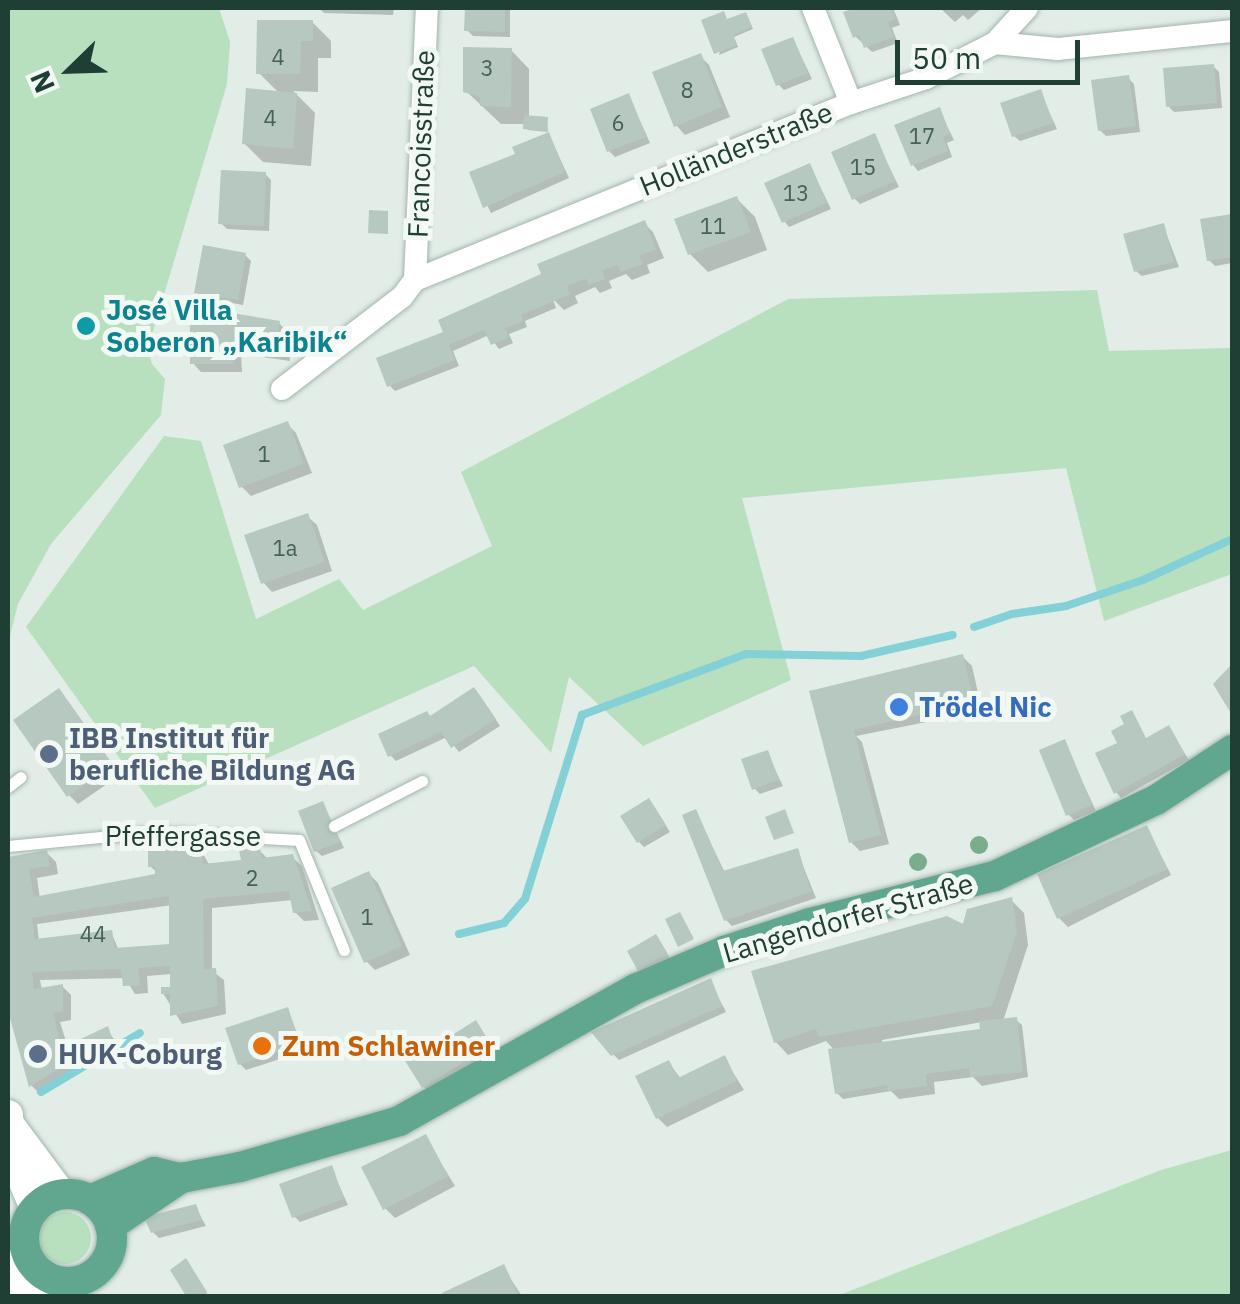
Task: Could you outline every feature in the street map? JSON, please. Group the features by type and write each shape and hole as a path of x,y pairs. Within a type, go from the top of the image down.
{"main road":[{"name":"Langendorfer Straße","path":"110,1226 181,1178 292,1154 399,1120 636,989 724,951 810,923 995,876 1129,814 1232,750"},
{"path":"9,1121 32,1149 62,1201 110,1226 110,1250 70,1286 17,1265 24,1229 62,1201"},
{"name":"Langendorfer Straße","path":"62,1201 154,1172 181,1178"}],"street":[{"name":"Francoisstraße","path":"415,280 426,8"},
{"path":"814,8 851,102"},
{"path":"995,42 1027,8"},
{"path":"995,42 1058,49 1232,31"},
{"name":"Holländerstraße","path":"282,389 402,297 415,280 851,102 926,78 995,42"}],"lane":[{"path":"8,787 21,778"},
{"path":"334,826 422,781"},
{"name":"Pfeffergasse","path":"8,846 152,832 303,838 344,950"}],"green space":[{"path":"8,8 219,8 230,42 227,84 148,348 152,364 165,379 161,415 51,544 18,604 8,644"},
{"path":"1097,290 1109,351 1232,348 1232,574 1104,621 1066,468 742,498 791,680 643,746 569,677 551,753 474,666 155,808 26,627 164,436 201,441 256,619 339,579 363,610 492,546 461,472 788,299"},
{"path":"1232,1150 1232,1296 837,1296 1161,1170"},
{"path":"65,1212 84,1219 91,1238 84,1257 65,1264 46,1257 39,1238 46,1219"}],"building":[{"path":"465,8 505,8 505,32 464,31"},
{"path":"891,8 896,19 888,22 894,37 864,48 859,35 853,38 843,12"},
{"path":"724,11 727,19 746,12 752,27 733,35 737,45 714,54 701,20"},
{"path":"257,20 313,20 313,41 301,41 300,74 256,74"},
{"path":"793,37 808,73 776,86 761,49"},
{"path":"463,47 512,48 511,107 480,106 480,97 463,92"},
{"path":"701,53 722,107 674,127 652,72"},
{"path":"1214,64 1217,103 1166,107 1163,68"},
{"path":"1129,75 1136,126 1098,131 1091,80"},
{"path":"246,88 297,93 293,149 242,144"},
{"path":"1041,89 1053,123 1012,137 1000,103"},
{"path":"629,93 646,137 607,152 590,109"},
{"path":"940,107 950,134 943,137 948,151 911,166 894,125"},
{"path":"524,115 548,117 547,131 523,129"},
{"path":"549,132 565,172 483,208 469,172 515,154 512,147"},
{"path":"875,133 895,181 852,200 831,152"},
{"path":"810,163 827,203 782,223 764,183"},
{"path":"221,170 266,172 264,226 218,224"},
{"path":"737,196 751,232 688,255 674,219"},
{"path":"369,210 388,211 388,234 368,233"},
{"path":"1232,214 1232,257 1207,261 1200,219"},
{"path":"645,220 656,249 639,256 643,264 621,272 617,265 602,271 605,279 589,285 586,279 567,286 570,294 521,315 523,321 505,328 509,337 491,345 484,330 449,345 455,360 387,387 376,358 443,332 438,320 541,274 537,264"},
{"path":"1164,223 1174,262 1134,272 1123,234"},
{"path":"203,245 246,253 238,300 194,293"},
{"path":"190,313 232,313 280,321 277,338 284,340 281,353 233,346 234,364 190,364"},
{"path":"288,421 304,464 239,488 223,445"},
{"path":"308,513 325,562 261,584 244,535"},
{"path":"963,654 974,702 854,730 881,835 849,843 809,691"},
{"path":"1232,664 1232,715 1213,684"},
{"path":"474,687 496,719 451,748 441,732 388,757 378,734 427,711 430,716"},
{"path":"59,688 112,765 67,797 13,720"},
{"path":"1132,710 1146,738 1169,725 1185,754 1114,794 1095,753 1117,743 1111,731 1124,724 1120,716"},
{"path":"1065,739 1092,805 1066,816 1039,750"},
{"path":"768,750 779,780 752,790 741,759"},
{"path":"649,798 666,825 637,843 620,816"},
{"path":"323,801 340,842 314,852 298,811"},
{"path":"696,809 723,871 798,848 811,892 724,921 682,815"},
{"path":"785,809 794,833 774,840 765,817"},
{"path":"1147,825 1167,869 1057,919 1037,874"},
{"path":"148,845 201,846 203,864 241,860 239,850 260,847 262,858 293,854 312,911 293,913 289,891 203,899 204,969 216,968 218,1006 170,1016 170,994 161,994 161,987 170,987 170,966 138,968 140,985 123,986 121,969 32,972 34,989 63,984 63,1011 53,1013 62,1048 108,1026 112,1038 29,1087 8,1011 8,857 47,850 50,866 29,869 34,897 155,874 155,867 148,867","holes":["169,896 169,944 115,948 112,930 35,939 32,918"]},
{"path":"369,871 402,946 364,963 331,888"},
{"path":"1012,897 1017,932 992,1006 819,1037 816,1029 774,1043 751,971 947,916 963,924 967,909"},
{"path":"680,912 694,939 678,947 665,919"},
{"path":"656,934 668,954 638,971 627,951"},
{"path":"711,978 722,1006 611,1056 591,1032"},
{"path":"288,1007 300,1045 238,1065 225,1028"},
{"path":"1017,1017 1023,1072 970,1077 969,1068 926,1074 927,1086 888,1091 887,1085 835,1094 828,1049 980,1029 979,1021"},
{"path":"476,1020 491,1045 422,1088 402,1056 426,1041 437,1059 455,1047 449,1037"},
{"path":"725,1055 737,1081 656,1119 635,1076 669,1060 678,1078"},
{"path":"426,1134 448,1176 383,1210 361,1167"},
{"path":"332,1165 344,1199 292,1218 279,1184"},
{"path":"196,1204 202,1220 151,1233 144,1217"},
{"path":"186,1258 206,1296 186,1296 170,1270"},
{"path":"504,1264 519,1296 442,1293"}],"waterway":[{"path":"974,627 1012,614 1066,606 1143,580 1232,539"},
{"path":"459,934 504,923 525,899 582,715 746,654 861,656 953,635"},
{"path":"41,1092 140,1033"}],"place":[{"name":"José Villa Soberon „Karibik“","path":"86,326"},
{"name":"Trödel Nic","path":"899,707"},
{"name":"IBB Institut für berufliche Bildung AG","path":"49,754"},
{"name":"Zum Schlawiner","path":"262,1046"},
{"name":"HUK-Coburg","path":"38,1054"}]}
